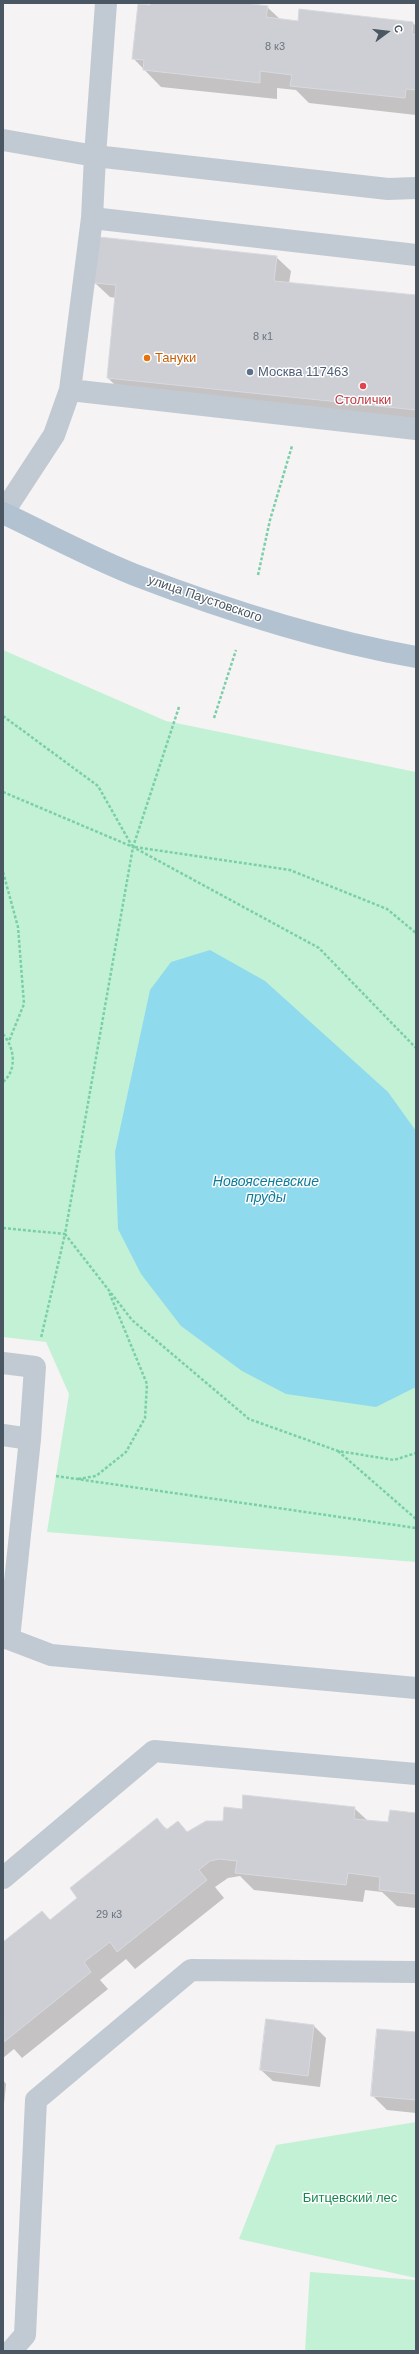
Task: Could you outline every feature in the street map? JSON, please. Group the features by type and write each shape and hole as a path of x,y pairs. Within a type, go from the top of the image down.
{"main road":[{"name":"улица Паустовского","path":"3,513 134,574 246,615 334,640 416,657"}],"lane":[{"path":"3,513 54,435 70,390 92,218 106,3"},
{"path":"3,140 95,156 388,189 416,188"},
{"path":"92,218 416,255"},
{"path":"70,390 416,429"},
{"path":"3,1363 35,1367 30,1439 6,1638 51,1655 416,1688"},
{"path":"3,1435 30,1439"},
{"path":"3,1878 154,1751 416,1774"},
{"path":"11,2351 26,2335 36,2100 191,1970 416,1972"}],"path":[{"path":"258,575 270,520 301,416"},
{"path":"214,718 236,650"},
{"path":"35,1367 65,1234 133,847 179,707"},
{"path":"3,716 98,786 133,847"},
{"path":"3,792 133,847 319,948 416,1048"},
{"path":"133,847 290,870 387,909 416,933"},
{"path":"3,872 18,927 24,1004 9,1041"},
{"path":"3,1034 9,1041 13,1054 12,1067 3,1082"},
{"path":"413,1045 416,1042"},
{"path":"3,1228 65,1234 132,1320 250,1418 338,1451 394,1460 416,1453"},
{"path":"76,1479 96,1476 126,1452 145,1418 146,1384 108,1288"},
{"path":"338,1451 416,1518"},
{"path":"26,1472 416,1528"}],"green space":[{"path":"3,650 166,721 416,772 416,1562 47,1532 69,1394 46,1342 3,1337"},
{"name":"Битцевский лес","path":"416,2122 416,2278 239,2239 276,2145"},
{"path":"310,2272 416,2280 416,2351 305,2351"}],"water":[{"name":"Новоясеневские пруды","path":"210,950 265,981 388,1092 416,1131 416,1387 376,1407 286,1394 242,1371 181,1326 141,1274 118,1229 115,1152 150,990 171,962"}],"building":[{"path":"150,3 244,3 268,6 266,17 298,21 299,9 413,22 412,34 416,35 416,90 406,89 405,98 290,86 292,75 260,71 260,83 143,70 144,60 132,59 138,4 150,5"},
{"path":"99,237 277,256 274,281 416,295 416,410 107,378 116,285 94,283"},
{"path":"243,1795 355,1807 354,1819 388,1822 390,1810 416,1813 416,1894 379,1890 380,1877 348,1873 346,1885 235,1873 237,1861 219,1859 210,1861 199,1870 207,1880 117,1952 110,1942 84,1962 91,1972 4,2042 3,1942 42,1911 50,1920 77,1898 70,1888 157,1818 166,1830 178,1821 187,1832 206,1821 223,1821 224,1807 242,1809"},
{"path":"266,2019 314,2025 308,2076 260,2070"},
{"path":"377,2029 416,2032 416,2100 371,2096"}],"place":[{"name":"Тануки","path":"147,358"},
{"name":"Москва 117463","path":"250,372"},
{"name":"Столички","path":"363,386"}]}
